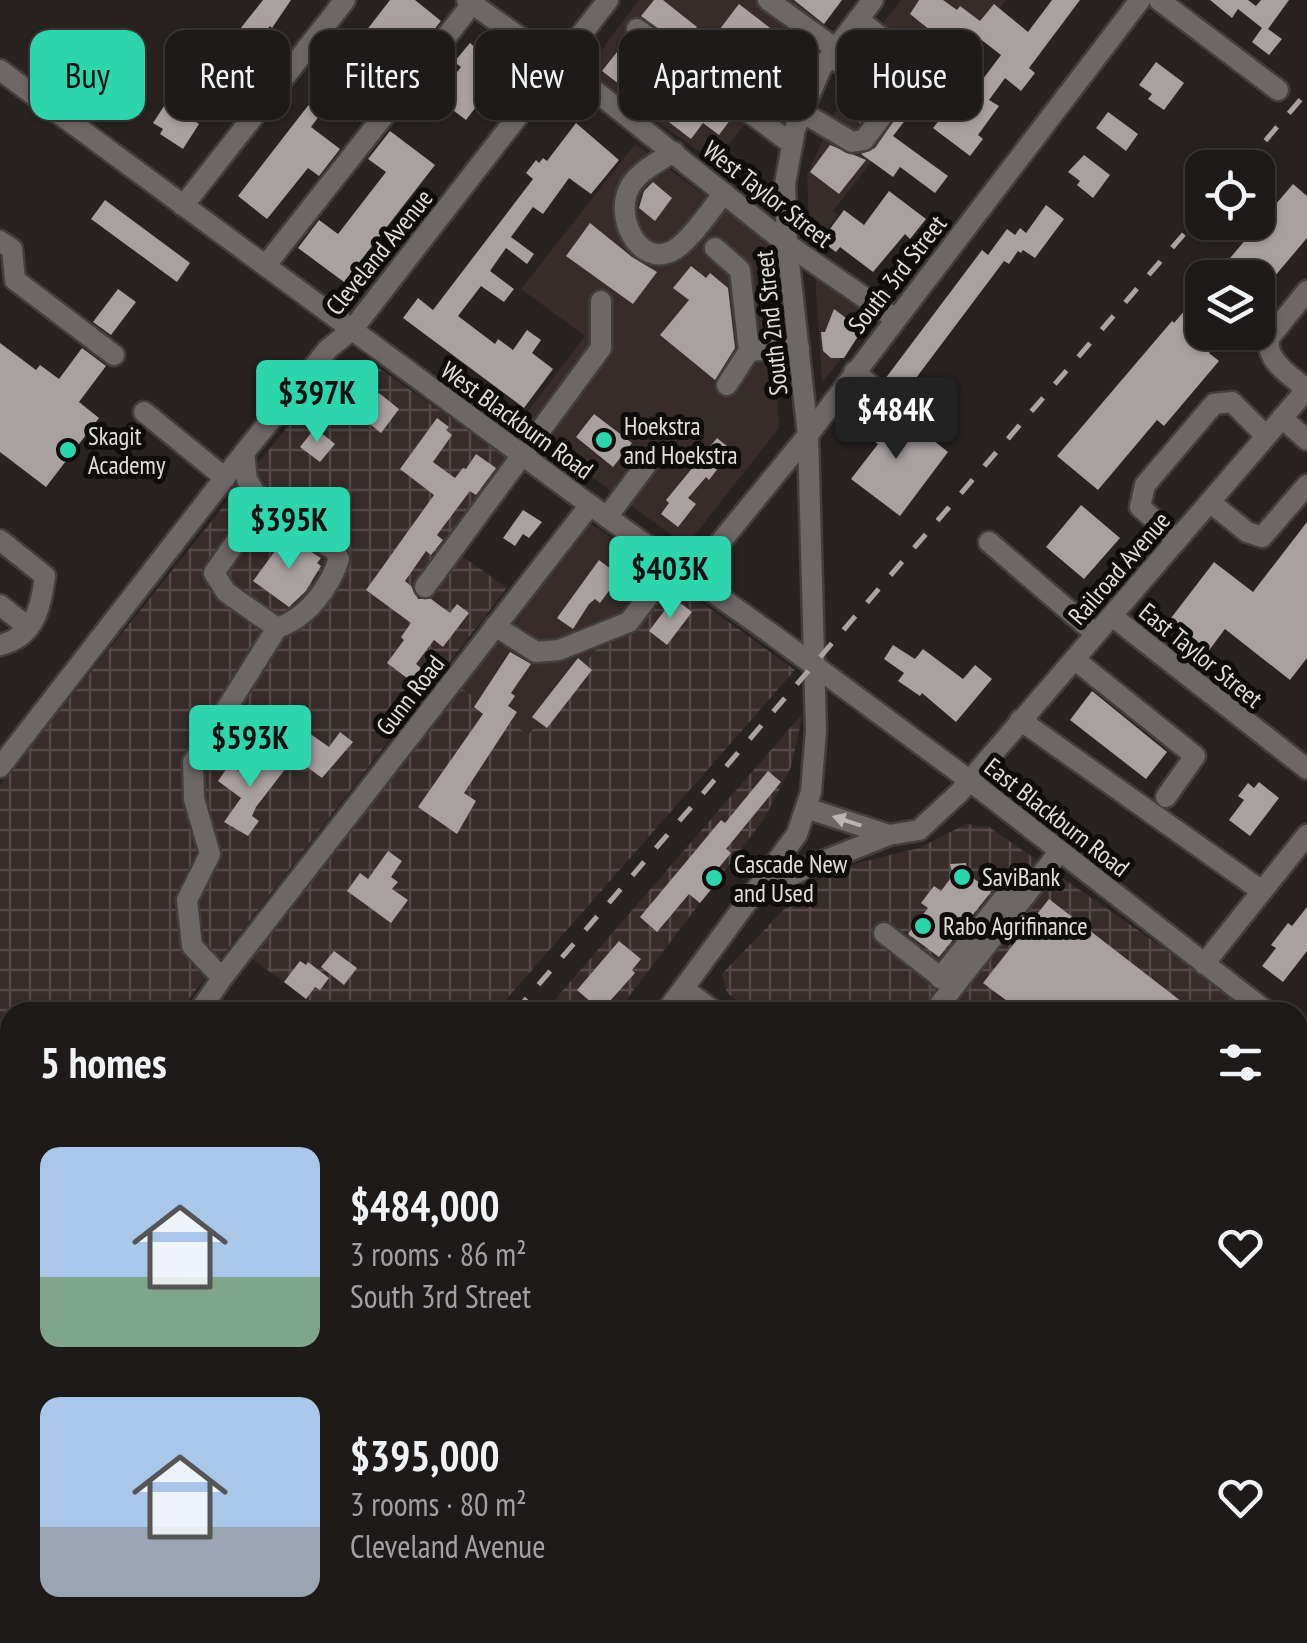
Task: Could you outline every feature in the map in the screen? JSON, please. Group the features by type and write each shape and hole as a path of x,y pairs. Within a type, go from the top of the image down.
{"street":[{"path":"183,206 344,0"},
{"name":"Cleveland Avenue","path":"584,30 608,0"},
{"path":"768,0 888,97 889,107 864,140 858,142 815,120"},
{"name":"South 2nd Street","path":"817,75 873,0"},
{"name":"South 3rd Street","path":"692,577 808,435 1140,0"},
{"path":"1159,0 1278,90"},
{"path":"266,265 469,2"},
{"name":"West Taylor Street","path":"469,2 508,30"},
{"path":"858,19 872,30"},
{"path":"637,29 792,144"},
{"name":"West Blackburn Road","path":"1,72 814,666"},
{"name":"West Taylor Street","path":"599,96 787,244 894,318"},
{"name":"Cleveland Avenue","path":"0,767 244,454 328,350 352,330 514,120"},
{"name":"South 2nd Street","path":"674,1002 797,834 806,808 816,742 808,435 784,184 800,120"},
{"path":"674,152 637,177 626,195 622,216 625,226 642,246 660,254 673,251 724,193"},
{"path":"0,240 12,249 15,280 114,355"},
{"path":"715,248 740,270 750,351 727,384"},
{"path":"1306,393 1270,356 1268,347 1269,338 1307,291"},
{"path":"425,587 601,348 601,300"},
{"path":"750,351 798,348"},
{"path":"854,372 911,417"},
{"name":"Railroad Avenue","path":"755,894 808,867 889,835 919,830 969,780 1306,393"},
{"path":"1177,540 1140,507 1145,484 1214,404 1232,402 1266,436"},
{"path":"144,412 226,478"},
{"path":"1282,418 1307,440"},
{"path":"222,978 192,946 187,900 210,854 194,799 192,762 277,628 303,616 334,574 338,559 334,550 262,504 247,480 244,454"},
{"name":"Gunn Road","path":"206,1002 495,626 598,511 646,465"},
{"path":"1210,502 1247,532 1262,537 1307,485"},
{"path":"262,504 214,574 226,592 277,628"},
{"path":"0,540 45,576 41,610 16,641 0,645"},
{"path":"989,542 1096,634"},
{"path":"495,626 536,652 559,650 628,622 673,564"},
{"path":"0,605 28,627"},
{"name":"East Taylor Street","path":"1112,616 1307,769"},
{"path":"1074,659 1195,756 1166,796"},
{"name":"East Blackburn Road","path":"814,666 969,780 1253,1002"},
{"path":"1020,720 1262,891"},
{"path":"806,808 889,835"},
{"path":"1204,964 1307,835"},
{"path":"947,983 1060,851"},
{"path":"938,1002 947,983 1019,879"},
{"path":"884,933 947,983"},
{"path":"684,989 702,1002"}],"shaded area":[{"path":"639,0 842,0 817,32 619,30 619,96 599,82 599,53"},
{"path":"901,0 1006,0 982,31 878,30"},
{"path":"837,108 837,120 904,120 833,211 838,215 810,251 807,175"},
{"path":"654,120 748,120 715,162"},
{"path":"635,144 771,244 779,428 686,546 519,423 585,336 521,289"},
{"path":"815,273 872,319 822,383"},
{"path":"340,361 370,362 524,469 459,554 507,588 187,1002 0,1002 0,785"},
{"path":"585,519 658,571 528,735 458,686"},
{"path":"658,571 795,670 504,1002 311,1002 251,958 458,686 528,735"},
{"path":"803,713 791,767 764,819 625,1002 553,1002"},
{"path":"966,824 989,827 1242,1002 739,1002 727,993 722,974 809,883 858,863 919,848"}],"building":[{"path":"263,0 291,0 272,28 239,30"},
{"path":"390,0 415,0 441,21 434,30 367,30"},
{"path":"654,0 663,0 697,27 660,30 641,16"},
{"path":"794,0 842,0 824,24"},
{"path":"919,0 943,0 957,10 960,6 980,21 994,4 1028,32 1052,0 1080,0 1029,68 1035,73 1021,91 1005,78 989,100 999,106 978,135 983,139 970,156 933,128 939,120 982,120 982,80 1001,55 982,40 982,30 930,30 910,14"},
{"path":"1210,0 1248,0 1256,6 1261,0 1289,0 1268,29 1282,39 1269,55 1252,42 1262,28 1238,9 1232,18"},
{"path":"739,4 773,30 719,30"},
{"path":"470,43 475,47 475,108 466,120 455,112 455,75 461,67 455,61"},
{"path":"619,54 619,84 602,71"},
{"path":"1156,62 1184,83 1164,110 1148,99 1152,94 1139,85"},
{"path":"310,103 310,120 316,120 311,127 340,149 319,176 308,168 267,219 238,196"},
{"path":"165,105 165,120 193,120 199,124 183,149 160,134 163,129 153,123"},
{"path":"1108,112 1138,134 1126,151 1096,128"},
{"path":"666,120 730,120 719,135 703,123 691,139"},
{"path":"894,120 905,120 893,136 948,176 935,193 900,167 893,177 861,154 875,148"},
{"path":"576,123 619,160 591,194 569,178 543,214 533,207 511,237 534,254 527,264 506,248 490,271 514,289 504,302 481,286 458,316 495,344 498,339 513,350 527,330 541,340 532,353 553,369 524,408 403,318 418,298 433,310 533,179 526,173 536,160 547,161"},
{"path":"390,131 435,165 344,282 298,248 319,220 338,234 386,172 368,159"},
{"path":"830,145 866,160 839,194 810,172"},
{"path":"1084,155 1110,175 1093,198 1068,172"},
{"path":"653,182 672,198 655,221 639,208 644,191"},
{"path":"1293,184 1307,196 1307,238 1275,276 1275,260 1228,260 1245,240 1275,240 1275,205"},
{"path":"889,191 926,219 910,239 905,234 873,272 840,247 836,252 821,241 844,210 864,225"},
{"path":"105,200 190,263 177,282 91,219"},
{"path":"1046,205 1064,219 1035,258 1023,250 1009,264 1004,261 904,394 885,379 982,250 988,255 1007,229 1015,235 1020,228 1026,233"},
{"path":"590,223 657,272 633,304 566,256"},
{"path":"691,266 706,278 710,273 728,288 735,348 715,380 660,335 689,300 673,288"},
{"path":"118,289 136,302 111,335 93,322"},
{"path":"834,309 862,330 844,358 831,358 823,351 821,332 825,332"},
{"path":"1185,310 1185,350 1211,350 1209,353 1219,361 1164,426 1157,420 1098,490 1057,456"},
{"path":"0,343 36,370 40,365 59,379 82,348 106,366 79,402 99,418 46,487 0,452"},
{"path":"379,393 399,409 381,433 361,417"},
{"path":"873,404 899,425 890,438 928,436 948,452 900,516 851,479 878,444 858,430"},
{"name":"Hoekstra and Hoekstra","path":"594,414 632,443 613,467 576,437"},
{"path":"437,418 449,427 446,430 452,435 433,462 455,478 476,454 496,468 476,495 470,491 437,535 443,540 431,555 426,551 405,581 418,599 431,599 450,613 457,604 469,613 443,647 434,640 416,664 421,668 411,681 387,663 411,623 366,590 434,495 400,469"},
{"path":"315,428 335,444 320,462 300,447"},
{"path":"717,438 732,450 709,480 706,477 688,498 696,504 678,527 661,514 669,503 666,500"},
{"path":"1081,505 1120,538 1084,579 1046,547"},
{"path":"523,510 542,522 529,538 523,534 515,546 503,538"},
{"path":"1307,522 1307,658 1290,680 1225,629 1207,653 1168,622 1214,562 1253,592"},
{"path":"286,536 321,558 317,563 321,566 305,592 289,607 253,581"},
{"path":"599,560 620,576 600,603 595,599 589,604 573,629 557,618"},
{"path":"674,598 692,612 667,645 649,631"},
{"path":"893,645 915,659 923,649 963,679 975,665 992,679 956,722 922,693 920,696 898,681 904,673 884,659"},
{"path":"510,652 531,664 511,693 515,696 508,706 517,712 464,793 476,801 457,834 418,807 483,714 474,707"},
{"path":"578,658 592,670 547,728 532,717"},
{"path":"1092,691 1167,752 1146,779 1070,720"},
{"path":"340,732 353,742 322,778 292,756 309,733 329,747"},
{"path":"261,750 286,768 256,807 252,816 259,821 248,836 224,822 241,798 218,781 229,765 243,774"},
{"path":"768,771 781,782 726,849 731,853 717,870 723,875 700,903 689,894 657,932 640,917 721,820 725,823"},
{"path":"1259,782 1279,798 1250,836 1229,820 1244,800 1238,796 1248,783 1254,788"},
{"path":"388,851 402,861 391,877 398,882 392,889 408,900 391,923 347,891 360,873 368,879"},
{"path":"966,863 967,873 991,892 939,957 908,934 928,908 921,903 934,886 941,891 953,875 950,864"},
{"path":"1049,899 1182,1002 1009,1002 983,983"},
{"path":"1307,907 1307,951 1283,982 1262,966 1276,948 1271,945"},
{"path":"619,941 641,959 632,970 635,973 609,1002 591,1002 577,990"},
{"path":"334,951 357,968 344,985 321,967"},
{"path":"300,961 306,965 308,962 329,978 306,999 284,982"}],"railway":[{"path":"1257,150 1307,92"},
{"path":"524,1002 1185,233"}],"place":[{"name":"Hoekstra and Hoekstra","path":"604,440"},
{"name":"Skagit Academy","path":"68,450"},
{"name":"SaviBank","path":"962,877"},
{"name":"Cascade New and Used","path":"714,878"},
{"name":"Rabo Agrifinance","path":"923,926"}]}
